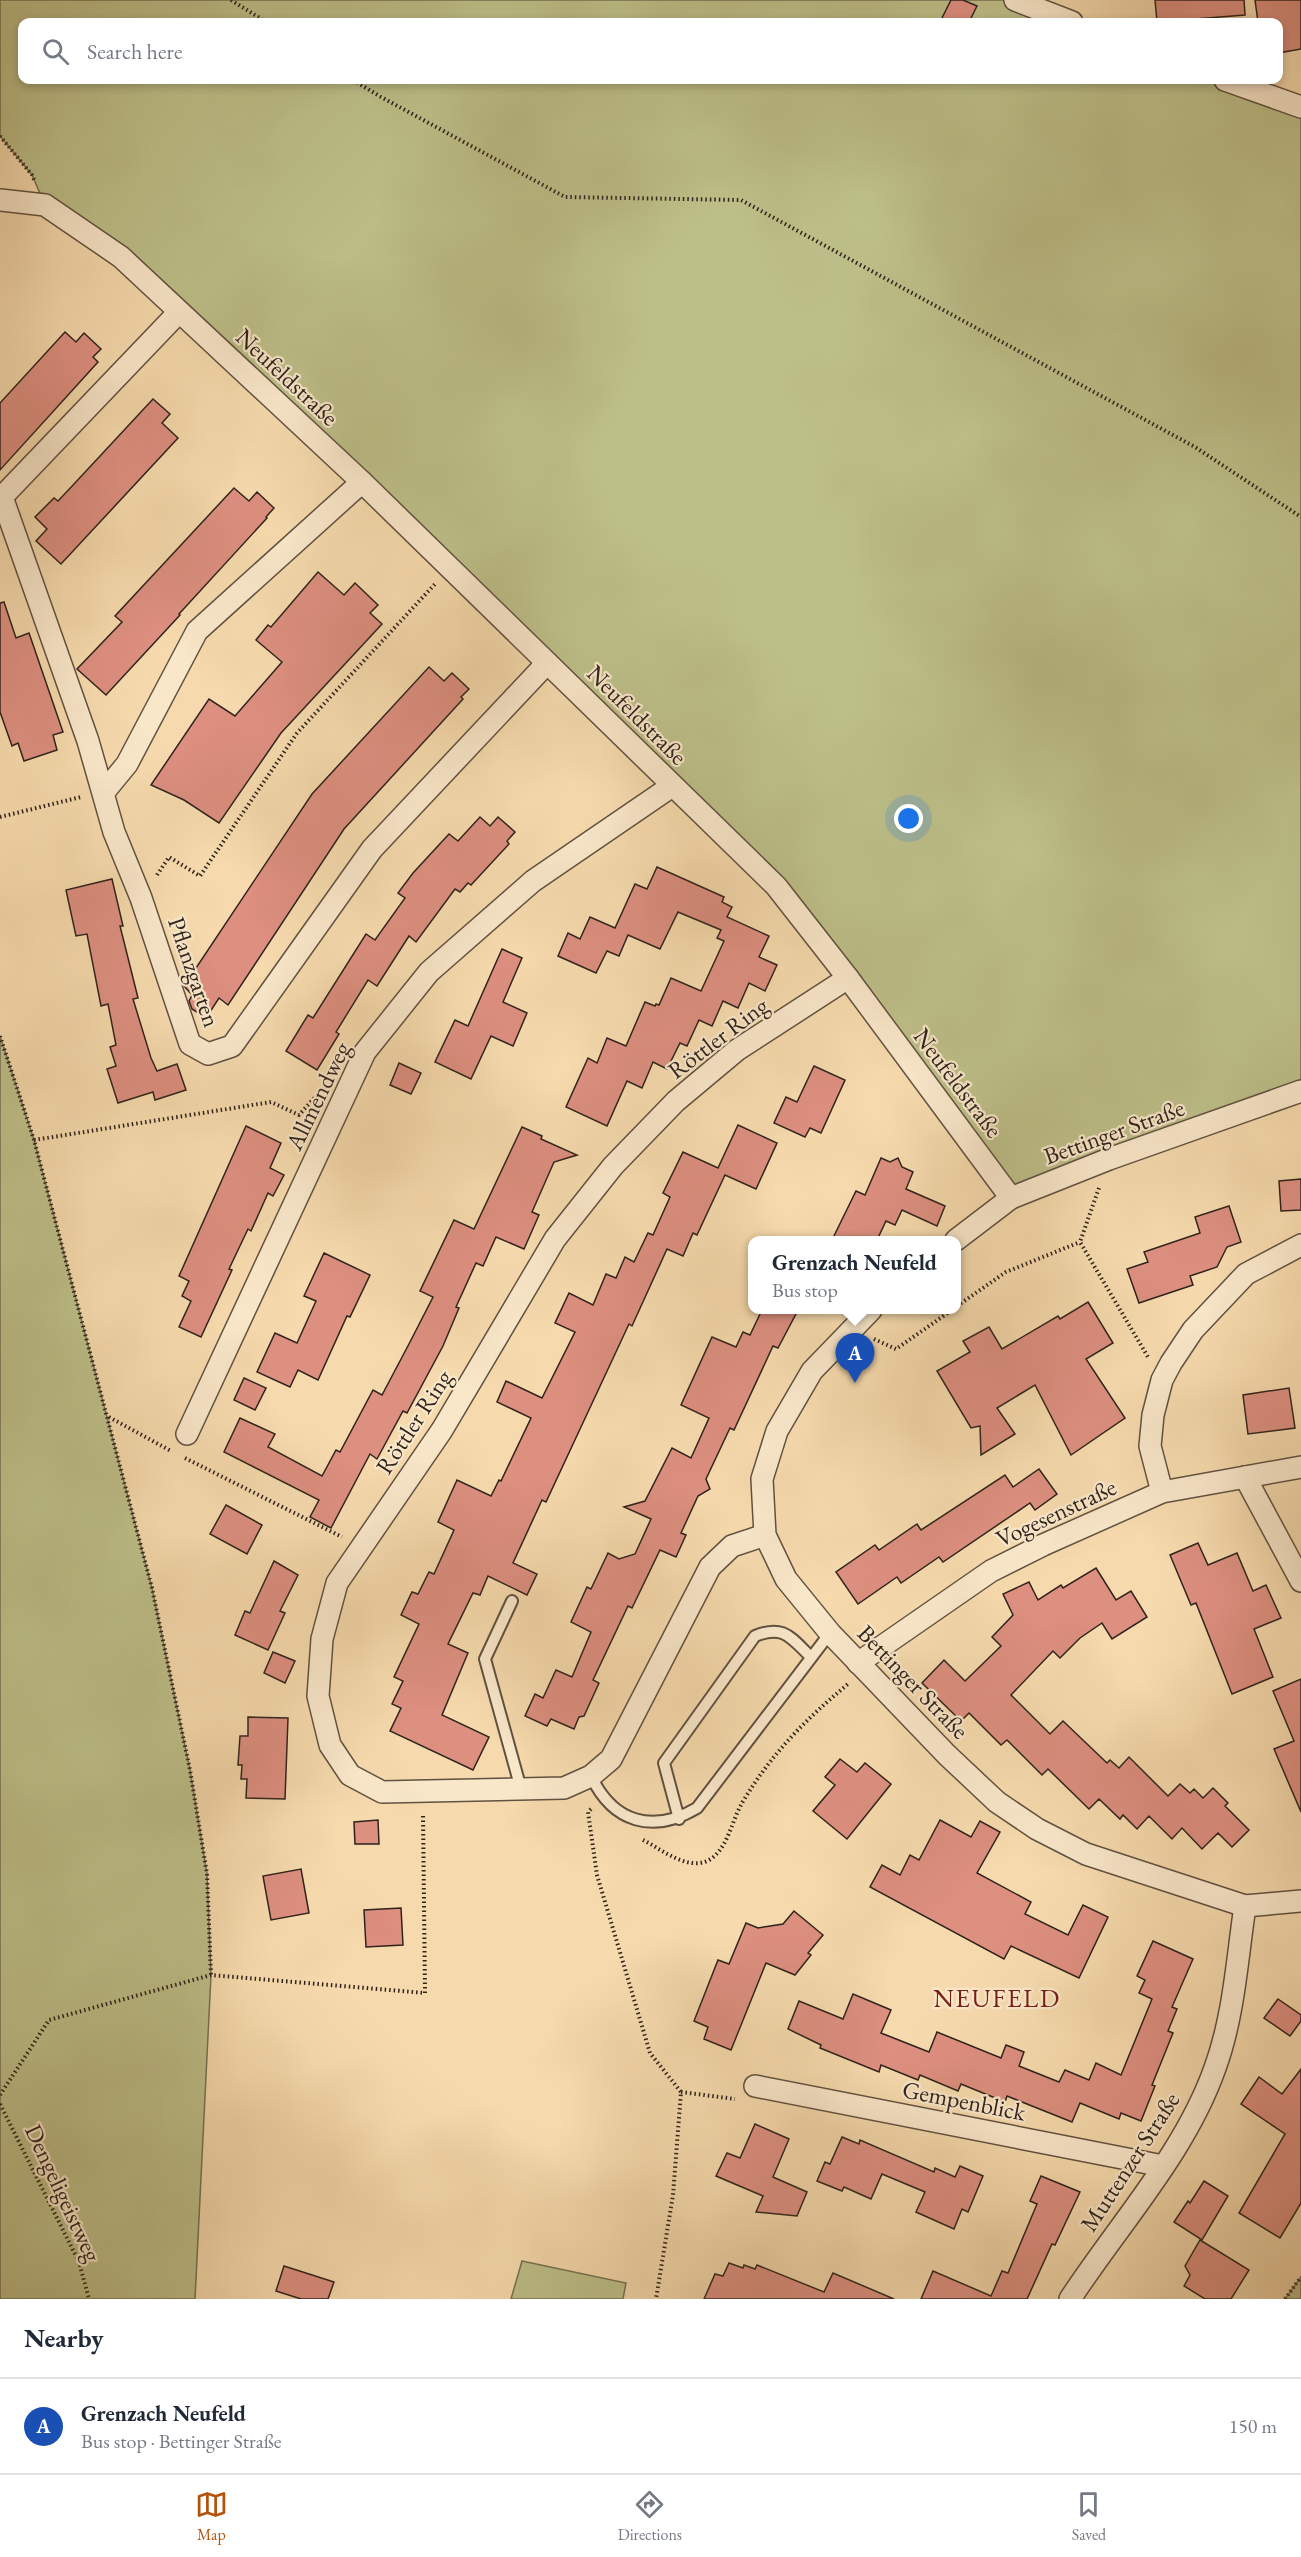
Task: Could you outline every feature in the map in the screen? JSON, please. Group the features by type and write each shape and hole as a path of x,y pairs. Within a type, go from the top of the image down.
{"street":[{"path":"1015,0 1062,18"},
{"path":"1237,84 1292,103 1301,86"},
{"name":"Neufeldstraße","path":"0,200 45,205 121,257 362,482 776,886 848,978 1011,1198"},
{"path":"104,792 2,497 179,312"},
{"path":"104,792 127,764 197,631 362,482"},
{"name":"Pflanzgarten","path":"104,792 114,832 141,898 190,1044 208,1054 232,1046 372,849 547,663"},
{"name":"Allmendweg","path":"187,1434 366,1052 429,972 533,881 672,786"},
{"name":"Röttler Ring","path":"765,1535 732,1546 710,1567 611,1759 591,1776 564,1788 382,1792 350,1775 330,1745 318,1696 322,1639 337,1583 442,1430 555,1239 613,1166 676,1101 737,1050 848,978"},
{"name":"Bettinger Straße","path":"961,1236 1011,1198 1109,1159 1301,1091"},
{"path":"1162,1492 1150,1446 1153,1415 1162,1380 1193,1330 1246,1274 1301,1245"},
{"name":"Bettinger Straße","path":"867,1314 812,1371 777,1431 762,1479 765,1535 786,1579 830,1633 947,1755 997,1802 1037,1829 1086,1854 1245,1906 1301,1901"},
{"name":"Vogesenstraße","path":"858,1663 992,1571 1042,1545 1162,1492 1301,1467"},
{"path":"1245,1477 1301,1581"},
{"name":"Muttenzer Straße","path":"1070,2299 1163,2166 1194,2116 1215,2068 1230,2012 1245,1906"},
{"name":"Gempenblick","path":"755,2086 1163,2166"}],"lane":[{"path":"512,1600 485,1659 521,1789"},
{"path":"679,1819 664,1763 755,1636 770,1630 786,1633 811,1657"},
{"path":"591,1776 601,1797 636,1821 660,1822 679,1819 697,1808 830,1633"}],"path":[{"path":"231,0 260,18"},
{"path":"360,84 565,197 741,200 1195,447 1301,517"},
{"path":"0,136 32,175 45,205"},
{"path":"141,898 169,857 200,876 297,733 441,578"},
{"path":"0,817 104,792"},
{"path":"0,1036 34,1140 152,1588 190,1770 207,1874 211,1975"},
{"path":"34,1140 271,1102 299,1115 322,1089"},
{"path":"961,1303 1006,1272 1080,1242 1109,1159"},
{"path":"1080,1242 1162,1380"},
{"path":"853,1329 896,1349 946,1314"},
{"path":"108,1417 361,1547"},
{"path":"0,2095 49,2020 211,1975 425,1994 423,1791"},
{"path":"601,1797 588,1812 597,1875 650,2053 681,2092 673,2195 656,2299"},
{"path":"681,2092 739,2099 755,2086"},
{"name":"Dengeligeistweg","path":"0,2104 79,2262 89,2299"},
{"path":"1285,2299 1301,2277"}],"green space":[{"path":"0,0 1015,0 1062,18 18,18 18,84 1236,84 1301,107 1301,1091 1011,1198 776,886 121,257 45,205 32,175 0,136"},
{"path":"0,1036 34,1140 152,1588 190,1770 207,1874 211,1975 195,2299 0,2299"},
{"path":"522,2261 626,2283 623,2299 511,2299"},
{"path":"1301,2277 1301,2299 1285,2299"}],"building":[{"path":"951,0 963,0 977,6 971,18 942,18"},
{"path":"1155,0 1244,0 1245,15 1157,18"},
{"path":"1255,0 1301,0 1301,49 1283,52 1283,18 1257,18"},
{"path":"65,332 76,342 84,333 101,349 93,357 98,362 0,470 0,403"},
{"path":"153,399 170,414 162,423 178,438 61,564 36,541 47,529 35,517 54,498 58,501"},
{"path":"234,488 249,501 257,492 274,508 106,695 77,669 122,622 115,616"},
{"path":"318,572 344,595 355,583 378,605 370,613 382,624 281,733 219,823 184,800 151,785 209,699 235,716 282,662 256,640 268,625 271,627"},
{"path":"4,602 16,638 29,633 63,732 53,735 57,750 24,761 18,743 12,746 0,712 0,603"},
{"path":"429,667 444,681 452,673 469,689 461,697 463,699 344,829 228,1005 219,998 206,1018 192,1009 189,1001 192,995 184,986 312,794"},
{"path":"480,817 490,826 498,817 515,832 507,841 509,844 471,885 468,883 460,892 455,889 416,942 409,936 377,986 368,980 336,1032 339,1034 317,1070 286,1051 308,1015 313,1018 366,934 375,940 405,898 398,893 413,873 449,834 458,841"},
{"path":"657,867 724,897 722,902 732,907 727,917 769,936 759,957 777,965 765,991 749,983 738,1008 723,1001 712,1026 699,1020 687,1046 680,1043 667,1069 653,1062 642,1088 627,1081 607,1126 566,1107 588,1058 597,1063 607,1038 626,1046 645,1002 655,1006 659,1005 671,978 701,991 724,941 717,938 721,930 678,912 660,949 628,935 619,956 607,951 596,973 558,956 568,933 580,939 590,917 615,928 635,884 647,889"},
{"path":"112,879 123,926 120,926 138,998 133,999 151,1058 157,1071 177,1064 186,1090 155,1100 153,1092 118,1103 107,1069 116,1066 110,1047 116,1045 108,1004 101,1006 87,934 76,936 66,890"},
{"path":"502,949 522,958 503,1002 527,1013 513,1046 491,1036 471,1079 435,1062 455,1020 468,1026"},
{"path":"399,1063 421,1073 411,1094 390,1085"},
{"path":"814,1066 845,1080 821,1133 810,1128 805,1137 774,1123 786,1097 797,1102"},
{"path":"738,1125 777,1143 756,1189 725,1175 697,1235 693,1233 683,1256 667,1249 632,1326 629,1324 546,1502 542,1500 513,1563 537,1574 527,1595 488,1576 480,1595 473,1593 448,1644 468,1653 442,1715 489,1737 473,1770 390,1731 401,1708 392,1704 403,1681 394,1677 419,1624 401,1615 412,1592 418,1594 429,1572 434,1574 454,1530 438,1522 457,1480 491,1496 499,1480 501,1481 531,1418 497,1402 506,1381 542,1398 575,1332 555,1323 569,1293 593,1305 606,1274 616,1278 625,1257 634,1262 648,1233 653,1235 670,1197 663,1193 683,1152 718,1168"},
{"path":"246,1126 281,1143 270,1168 284,1175 273,1196 268,1193 251,1231 248,1229 201,1337 179,1327 191,1301 182,1296 189,1281 179,1276"},
{"path":"522,1127 542,1136 541,1139 577,1155 554,1162 532,1212 539,1215 524,1249 496,1237 483,1266 476,1263 456,1307 459,1308 443,1346 407,1413 403,1411 377,1459 370,1454 331,1528 310,1517 319,1500 224,1452 240,1418 275,1434 268,1447 322,1476 336,1450 340,1452 373,1390 382,1395 410,1342 433,1297 420,1291 454,1220 474,1229"},
{"path":"881,1158 890,1162 898,1158 902,1167 913,1172 906,1189 945,1206 937,1226 902,1210 895,1225 886,1221 879,1236 834,1236 856,1191 865,1195"},
{"path":"1301,1179 1301,1210 1281,1211 1279,1181"},
{"path":"1229,1206 1241,1242 1227,1247 1217,1267 1190,1276 1193,1285 1139,1303 1127,1269 1148,1262 1144,1252 1200,1233 1195,1217"},
{"path":"324,1253 370,1275 350,1317 347,1316 318,1380 298,1370 290,1387 257,1372 275,1333 297,1343 316,1301 304,1296"},
{"path":"1088,1302 1113,1343 1086,1359 1125,1418 1071,1455 1035,1385 997,1408 1015,1434 981,1455 980,1426 971,1428 937,1371 970,1352 963,1341 989,1327 1002,1349 1058,1316 1060,1319"},
{"path":"760,1314 796,1314 778,1348 773,1346 734,1430 730,1428 706,1479 710,1489 698,1496 681,1533 686,1535 676,1557 660,1550 632,1608 628,1606 593,1680 599,1683 584,1716 579,1717 574,1729 551,1719 547,1726 525,1716 535,1694 543,1698 556,1670 572,1677 591,1632 571,1622 587,1587 591,1589 608,1553 619,1559 635,1554 651,1519 624,1507 645,1501 672,1448 691,1458 709,1418 681,1405 712,1337 736,1347 743,1332 750,1335"},
{"path":"244,1378 266,1388 255,1410 234,1400"},
{"path":"1289,1388 1295,1428 1248,1434 1243,1395"},
{"path":"1039,1469 1057,1494 1035,1510 1030,1503 943,1562 939,1557 901,1583 897,1577 858,1604 836,1572 875,1545 879,1550 917,1524 921,1530 1005,1475 1013,1487"},
{"path":"226,1505 262,1525 247,1554 210,1534"},
{"path":"1198,1543 1208,1565 1237,1553 1253,1591 1266,1585 1281,1618 1254,1629 1273,1677 1232,1694 1196,1603 1191,1605 1170,1555"},
{"path":"274,1561 298,1575 280,1611 285,1613 268,1650 235,1635 245,1611 250,1613"},
{"path":"1096,1568 1116,1600 1131,1591 1147,1617 1112,1639 1102,1623 1080,1638 1060,1658 1053,1651 1011,1695 1050,1734 1063,1721 1107,1763 1110,1760 1119,1768 1129,1757 1168,1796 1180,1784 1190,1793 1194,1789 1203,1798 1213,1788 1228,1803 1225,1806 1249,1830 1232,1847 1218,1833 1202,1849 1182,1828 1172,1839 1149,1816 1137,1829 1123,1815 1120,1819 1099,1799 1089,1809 1048,1769 1042,1775 1007,1740 1001,1745 969,1713 961,1721 922,1683 944,1660 965,1681 1001,1646 992,1637 1013,1615 1003,1594 1029,1582 1038,1600 1061,1585 1063,1588"},
{"path":"273,1652 295,1661 285,1683 264,1673"},
{"path":"1301,1679 1301,1812 1274,1749 1294,1741 1273,1691"},
{"path":"248,1717 288,1718 285,1799 246,1798 247,1779 241,1779 242,1765 238,1765 240,1736 248,1736"},
{"path":"840,1759 857,1772 865,1763 891,1784 847,1839 813,1811 835,1785 825,1777"},
{"path":"378,1820 379,1844 355,1844 354,1822"},
{"path":"940,1820 971,1837 980,1821 1000,1832 977,1873 1031,1902 1025,1914 1068,1935 1083,1905 1108,1917 1079,1978 1011,1946 1004,1959 870,1887 882,1865 900,1875 910,1855 919,1860"},
{"path":"301,1869 309,1913 271,1920 263,1876"},
{"path":"401,1908 403,1945 366,1947 364,1910"},
{"path":"794,1911 823,1935 808,1953 811,1955 795,1975 766,1963 731,2050 704,2039 708,2027 694,2021 718,1960 729,1964 746,1923 758,1928 783,1924"},
{"path":"1153,1941 1193,1959 1172,2007 1177,2009 1168,2031 1173,2033 1152,2085 1155,2086 1141,2121 1121,2113 1119,2119 1080,2103 1072,2122 1007,2096 1005,2102 961,2084 958,2091 920,2075 918,2080 881,2065 879,2072 820,2048 821,2045 788,2029 799,2001 843,2019 853,1994 891,2010 881,2033 929,2052 937,2032 1001,2058 1006,2045 1024,2052 1019,2066 1059,2082 1065,2070 1089,2080 1096,2063 1121,2075 1152,1999 1139,1993 1145,1980 1137,1976"},
{"path":"1278,1999 1301,2015 1301,2021 1290,2036 1264,2018"},
{"path":"1301,2069 1301,2203 1280,2238 1239,2213 1285,2134 1241,2104 1259,2077 1282,2094"},
{"path":"755,2124 789,2139 773,2177 807,2192 797,2216 756,2212 763,2196 716,2176 727,2153 740,2158"},
{"path":"842,2137 859,2144 860,2140 934,2172 935,2168 955,2177 960,2166 983,2176 968,2212 962,2209 954,2229 916,2212 925,2192 882,2174 871,2199 844,2187 842,2191 817,2181 825,2162 830,2164"},
{"path":"1041,2176 1080,2192 1055,2245 1052,2244 1027,2299 921,2299 933,2271 991,2296 1002,2271 1008,2273 1037,2204 1030,2201"},
{"path":"1204,2181 1228,2196 1202,2240 1174,2222"},
{"path":"1200,2240 1249,2270 1231,2299 1205,2299 1184,2286 1190,2275 1185,2266"},
{"path":"729,2263 755,2269 757,2265 824,2292 833,2273 894,2299 704,2299 715,2274 723,2276"},
{"path":"284,2266 334,2282 328,2299 301,2299 276,2291"}],"place":[{"name":"Grenzach Neufeld","path":"855,1383"}],"district":[{"name":"NEUFELD","path":"997,1998"}]}
